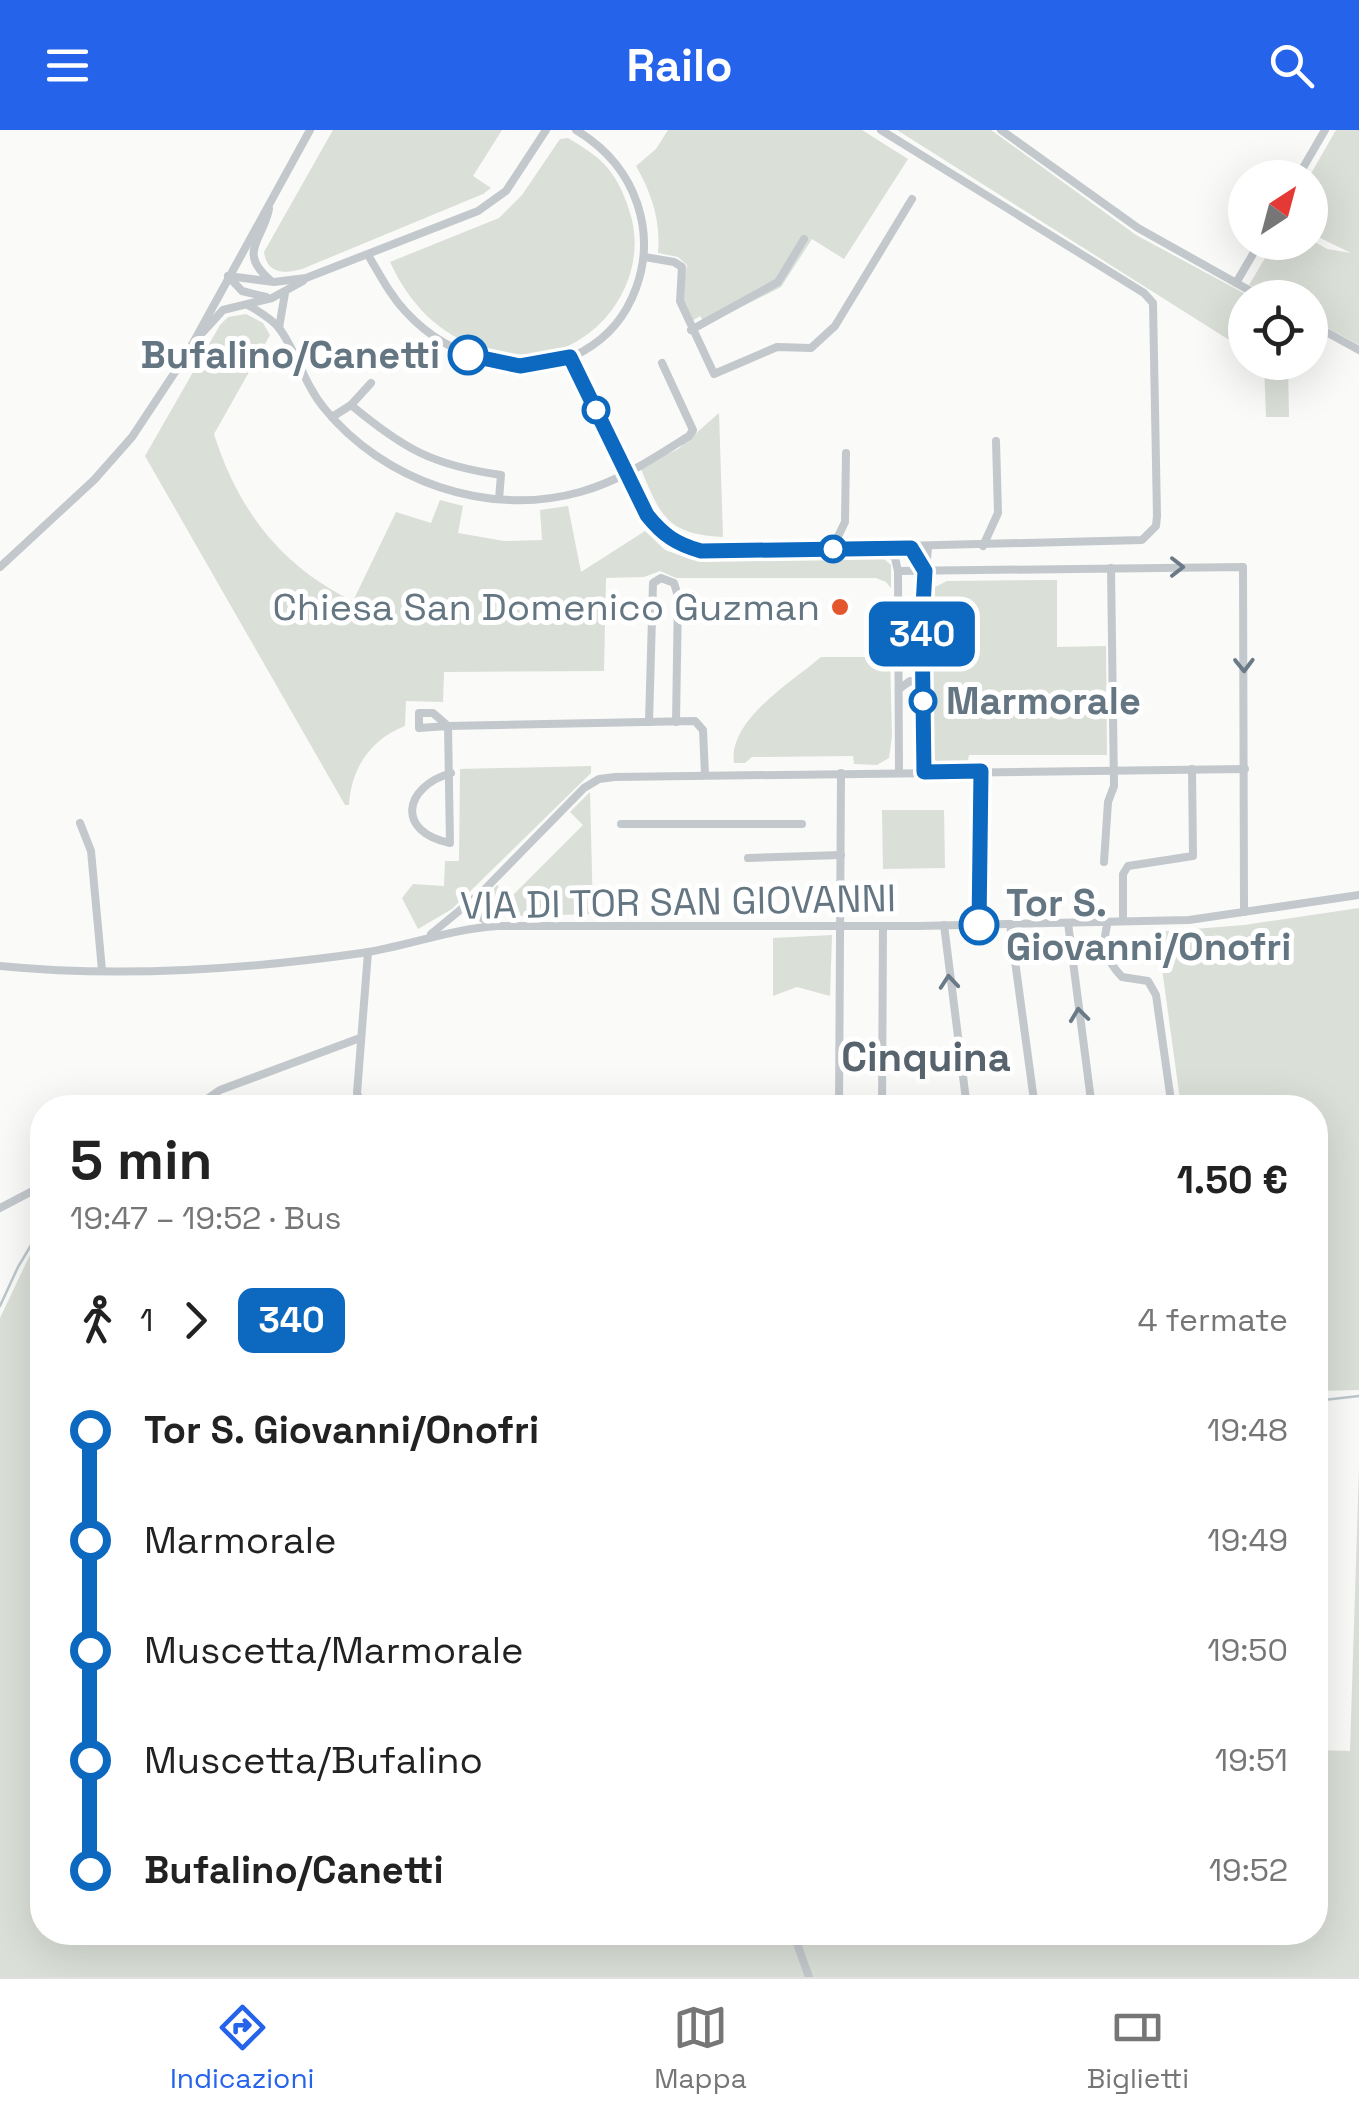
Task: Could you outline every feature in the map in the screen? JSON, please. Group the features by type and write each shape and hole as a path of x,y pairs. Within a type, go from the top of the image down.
{"street":[{"path":"186,354 310,130"},
{"path":"228,276 274,282 306,278 492,203 509,187 546,130"},
{"path":"368,255 404,310 428,333 479,358 534,366 570,357 600,339 624,313 636,291 645,258 643,219 627,178 608,154 576,130"},
{"path":"570,357 647,515 662,533 685,547 701,551 911,548 1142,540 1156,526 1153,304 1144,293 881,130"},
{"path":"1001,130 1138,228 1231,280"},
{"path":"1308,160 1325,130"},
{"path":"645,258 682,267 680,302 714,374 777,347 811,348 835,326 912,199"},
{"path":"270,201 268,218 253,252 259,268 274,282"},
{"path":"692,330 778,282 804,238"},
{"path":"228,276 242,291 272,298"},
{"path":"0,568 119,453 186,354 221,311 272,298 306,278"},
{"path":"278,328 285,292"},
{"path":"248,305 278,328 306,384 332,417 372,452 420,481 444,490 499,499 578,494 628,474 693,430 662,362"},
{"path":"1328,333 1359,350"},
{"path":"332,417 371,383"},
{"path":"351,404 395,441 432,460 458,469 501,475 499,499"},
{"path":"983,546 998,512 996,441"},
{"path":"832,549 845,522 846,453"},
{"path":"924,772 922,630 928,547"},
{"path":"886,548 895,558 898,571 898,772"},
{"path":"898,571 911,548"},
{"path":"911,548 925,571"},
{"path":"898,571 1243,567 1244,912"},
{"path":"1104,862 1113,770 1111,568"},
{"path":"648,722 650,607 653,583 662,578 674,583 678,596 676,722"},
{"path":"900,628 909,634 922,630"},
{"path":"899,689 910,682 918,683 923,690"},
{"path":"451,773 432,779 414,797 412,810 421,832 450,843 451,773 448,726 700,724 705,775"},
{"path":"427,937 482,892 584,788 599,779 1245,769"},
{"path":"1122,921 1123,874 1128,866 1193,856 1192,770"},
{"path":"979,925 981,771"},
{"path":"839,1095 842,773"},
{"path":"80,823 91,852 102,970"},
{"path":"621,824 802,824"},
{"path":"748,858 841,855"},
{"path":"482,892 475,904 476,913 498,926"},
{"name":"VIA DI TOR SAN GIOVANNI","path":"0,966 47,971 230,969 368,952 461,928 498,926 883,926 1189,920 1359,895"},
{"path":"1108,922 1102,946 1116,972 1126,979 1146,980 1154,988 1170,1095"},
{"path":"1068,923 1090,1095"},
{"path":"1010,924 1033,1095"},
{"path":"944,925 964,1095"},
{"path":"882,1095 883,926"},
{"path":"358,1095 368,952"},
{"path":"213,1095 360,1038"},
{"path":"0,1208 30,1192"},
{"path":"798,1945 809,1977"}],"shaded area":[{"path":"333,130 502,130 473,176 491,188 483,194 302,269 277,271 269,265 264,252"},
{"path":"668,130 862,130 908,159 844,259 812,239 781,287 706,325 700,316 689,323 680,299 687,265 678,257 658,253 654,208 636,166 656,149"},
{"path":"897,130 991,130 1136,235 1228,285 1228,339"},
{"path":"1336,130 1359,130 1359,345 1328,328 1328,280 1252,280 1264,260 1328,260 1328,249 1351,253 1328,242 1328,160 1319,160"},
{"path":"568,138 605,165 628,206 635,244 624,290 595,328 553,351 506,353 467,343 427,316 406,291 390,262 499,218 522,195 560,139"},
{"path":"246,314 263,323 270,335 214,434 224,462 250,511 284,553 327,587 353,601 396,512 431,523 440,500 463,506 458,533 504,541 542,540 540,510 568,506 581,572 645,531 665,550 690,559 883,558 891,565 891,588 876,578 676,578 660,571 644,577 606,578 604,671 444,672 443,702 406,701 405,726 382,739 365,756 354,779 349,805 345,805 145,456 220,325 228,317"},
{"path":"1265,380 1288,380 1289,417 1266,417"},
{"path":"719,413 723,537 689,532 668,519 640,467 678,449"},
{"path":"1057,580 1057,647 1106,646 1107,755 969,755 967,765 937,762 930,746 935,587 947,581"},
{"path":"821,657 890,657 889,758 877,765 854,764 853,756 752,757 745,763 734,763 735,747 751,717"},
{"path":"591,766 591,773 452,909 418,929 402,898 413,884 444,886 445,861 459,861 460,769"},
{"path":"590,792 593,914 485,917 480,905 497,885 510,898 583,825 570,812"},
{"path":"882,810 944,810 945,868 883,869"},
{"path":"1359,908 1359,1390 1328,1391 1328,1095 1179,1095 1157,932 1244,925"},
{"path":"832,935 830,996 797,987 773,996 773,938"},
{"path":"29,1257 30,1945 1328,1945 1328,1750 1350,1751 1359,1468 1359,1977 0,1977 0,1318"}],"waterway":[{"path":"0,1306 30,1247"},
{"path":"1328,1400 1359,1396"}],"bus line":[{"name":"340","path":"468,355 520,366 570,357 647,515 673,542 701,551 911,548 925,571 924,772 981,771 979,925"}],"place":[{"name":"Bufalino/Canetti","path":"468,355"},
{"name":"Chiesa San Domenico Guzman","path":"840,607"},
{"name":"Marmorale","path":"923,701"},
{"name":"Tor S. Giovanni/Onofri","path":"979,925"}],"district":[{"name":"Cinquina","path":"926,1057"}]}
